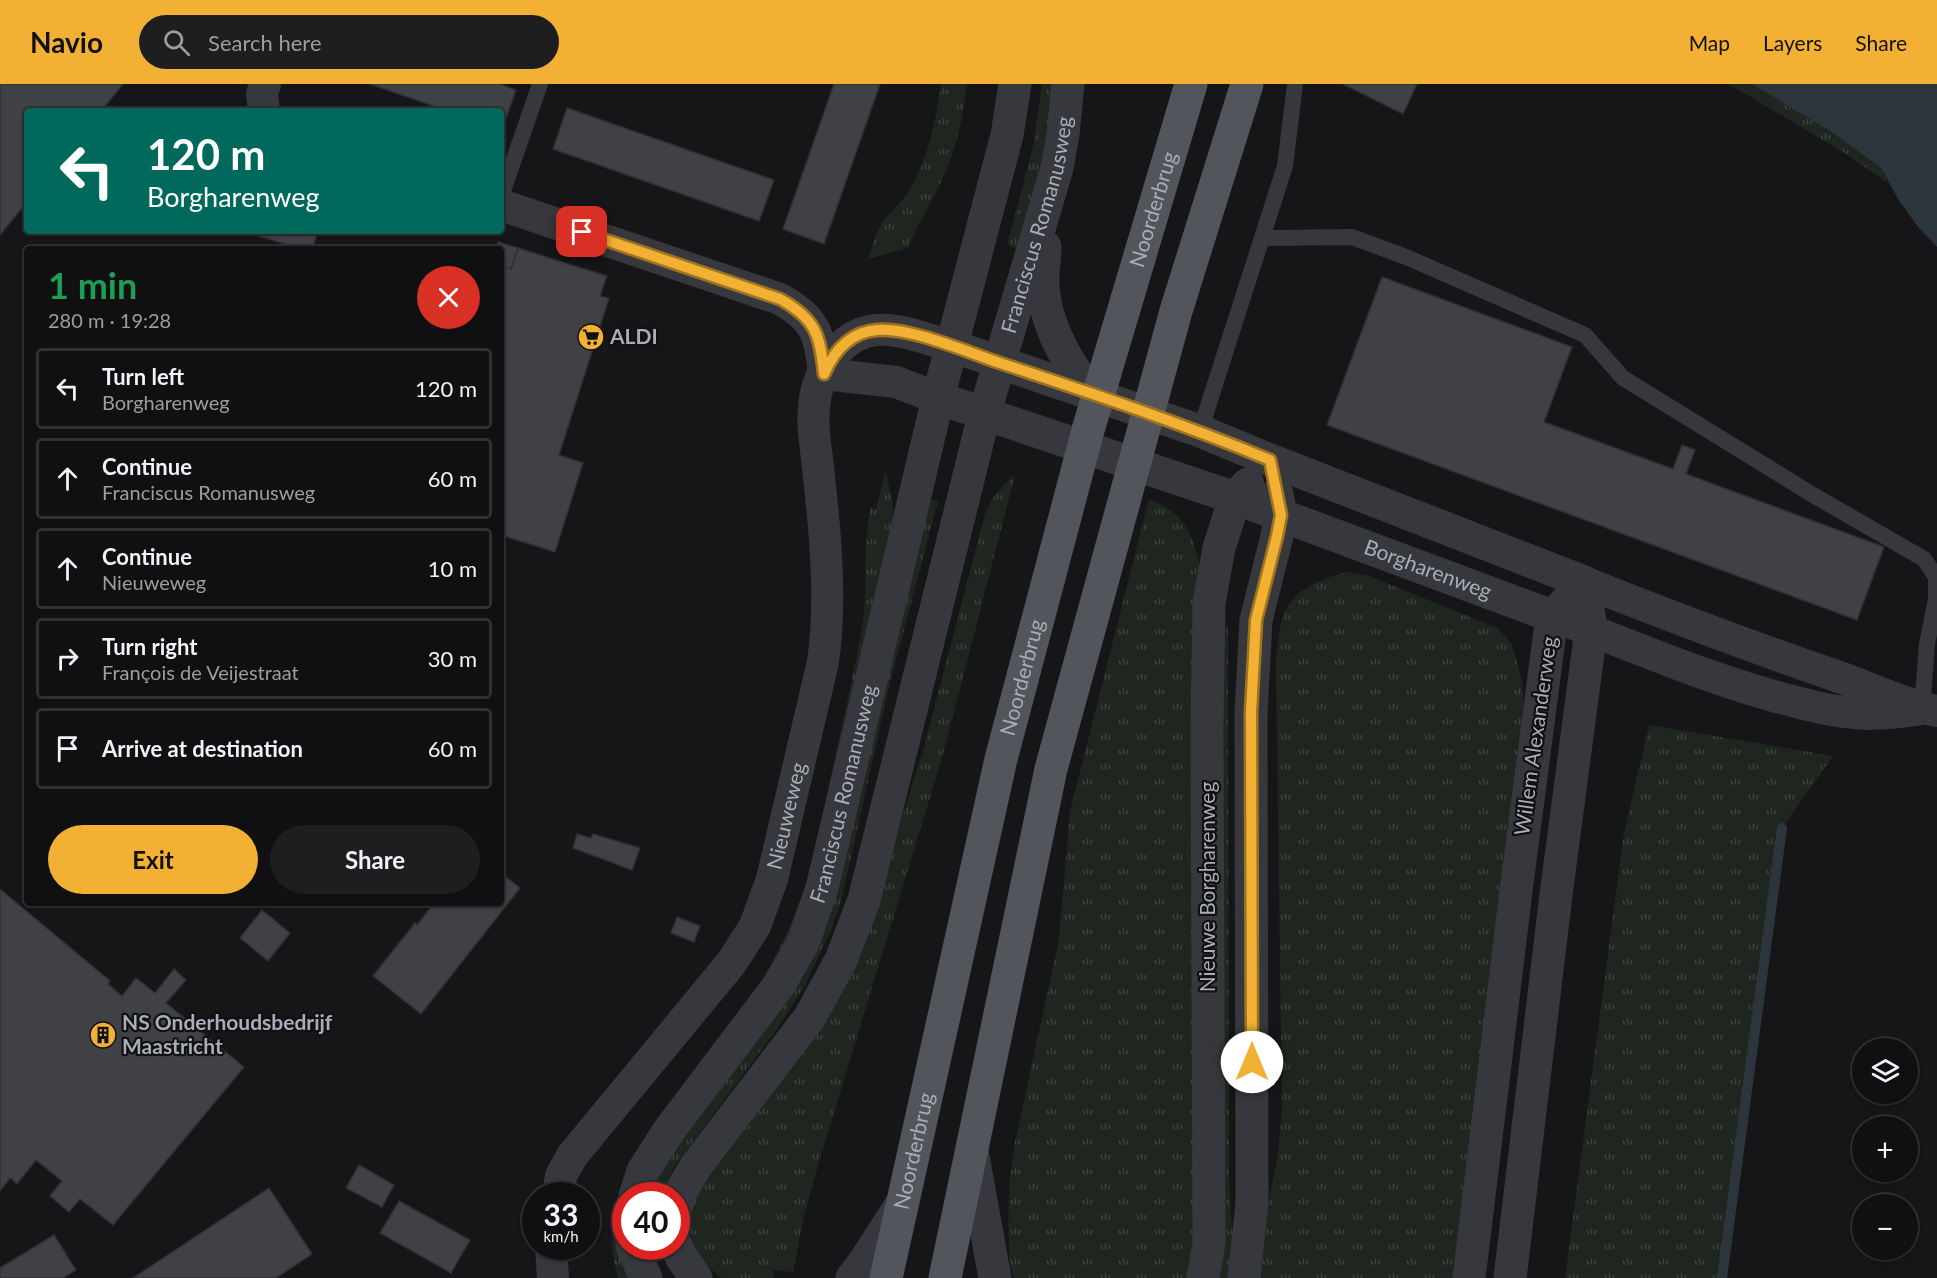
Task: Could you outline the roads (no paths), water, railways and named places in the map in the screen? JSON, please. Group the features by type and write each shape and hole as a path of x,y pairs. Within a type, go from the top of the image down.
{"main road":[{"name":"Noorderbrug","path":"886,1278 1001,759 1088,430 1191,84"},
{"path":"945,1278 1051,770 1176,310 1247,84"}],"street":[{"path":"264,108 262,94 265,84"},
{"name":"Franciscus Romanusweg","path":"638,1182 670,1129 779,985 803,943 822,888 938,398 1007,135 1015,84"},
{"name":"Franciscus Romanusweg","path":"687,1182 696,1166 810,1017 841,960 864,900 984,415 1057,168 1068,84"},
{"path":"1047,200 1044,297 1051,324 1065,356 1090,392"},
{"path":"504,206 780,299 800,312 816,332 821,345 824,374 896,382 938,398"},
{"name":"Nieuweweg","path":"560,1182 572,1156 732,962 755,926 772,879 823,662 826,638 828,613 825,540 814,432 814,408 829,361 846,342 860,333 876,330 900,332 952,346"},
{"name":"Franciscus Romanusweg","path":"952,346 999,363"},
{"path":"999,363 1200,431 1659,612 1929,710"},
{"name":"Borgharenweg","path":"938,398 1281,515 1591,630 1687,669 1802,704 1833,711 1865,714 1929,710"},
{"path":"1234,498 1270,460"},
{"name":"Nieuwe Borgharenweg","path":"1244,1278 1252,1203 1251,712 1256,620 1281,515 1270,460"},
{"name":"Nieuwe Borgharenweg","path":"1203,1278 1209,1244 1207,727 1209,603 1219,548 1234,498"},
{"name":"Willem Alexanderweg","path":"1468,1278 1552,616 1584,582"},
{"name":"Willem Alexanderweg","path":"1510,1278 1556,895 1591,630 1584,582"},
{"path":"972,1151 995,1278"},
{"path":"852,1278 866,1261 902,1203"},
{"path":"552,1260 553,1278"},
{"path":"638,1260 646,1278"},
{"path":"683,1260 696,1278"}],"lane":[{"path":"504,188 540,84"},
{"path":"1200,431 1285,166 1295,84"},
{"path":"1262,238 1352,237 1585,335 1623,378 1813,495 1924,559 1936,577 1936,599 1927,644 1929,710"}],"waterway":[{"path":"1722,1278 1782,828"}],"place":[{"name":"ALDI","path":"591,337"},
{"name":"NS Onderhoudsbedrijf Maastricht","path":"103,1035"}]}
